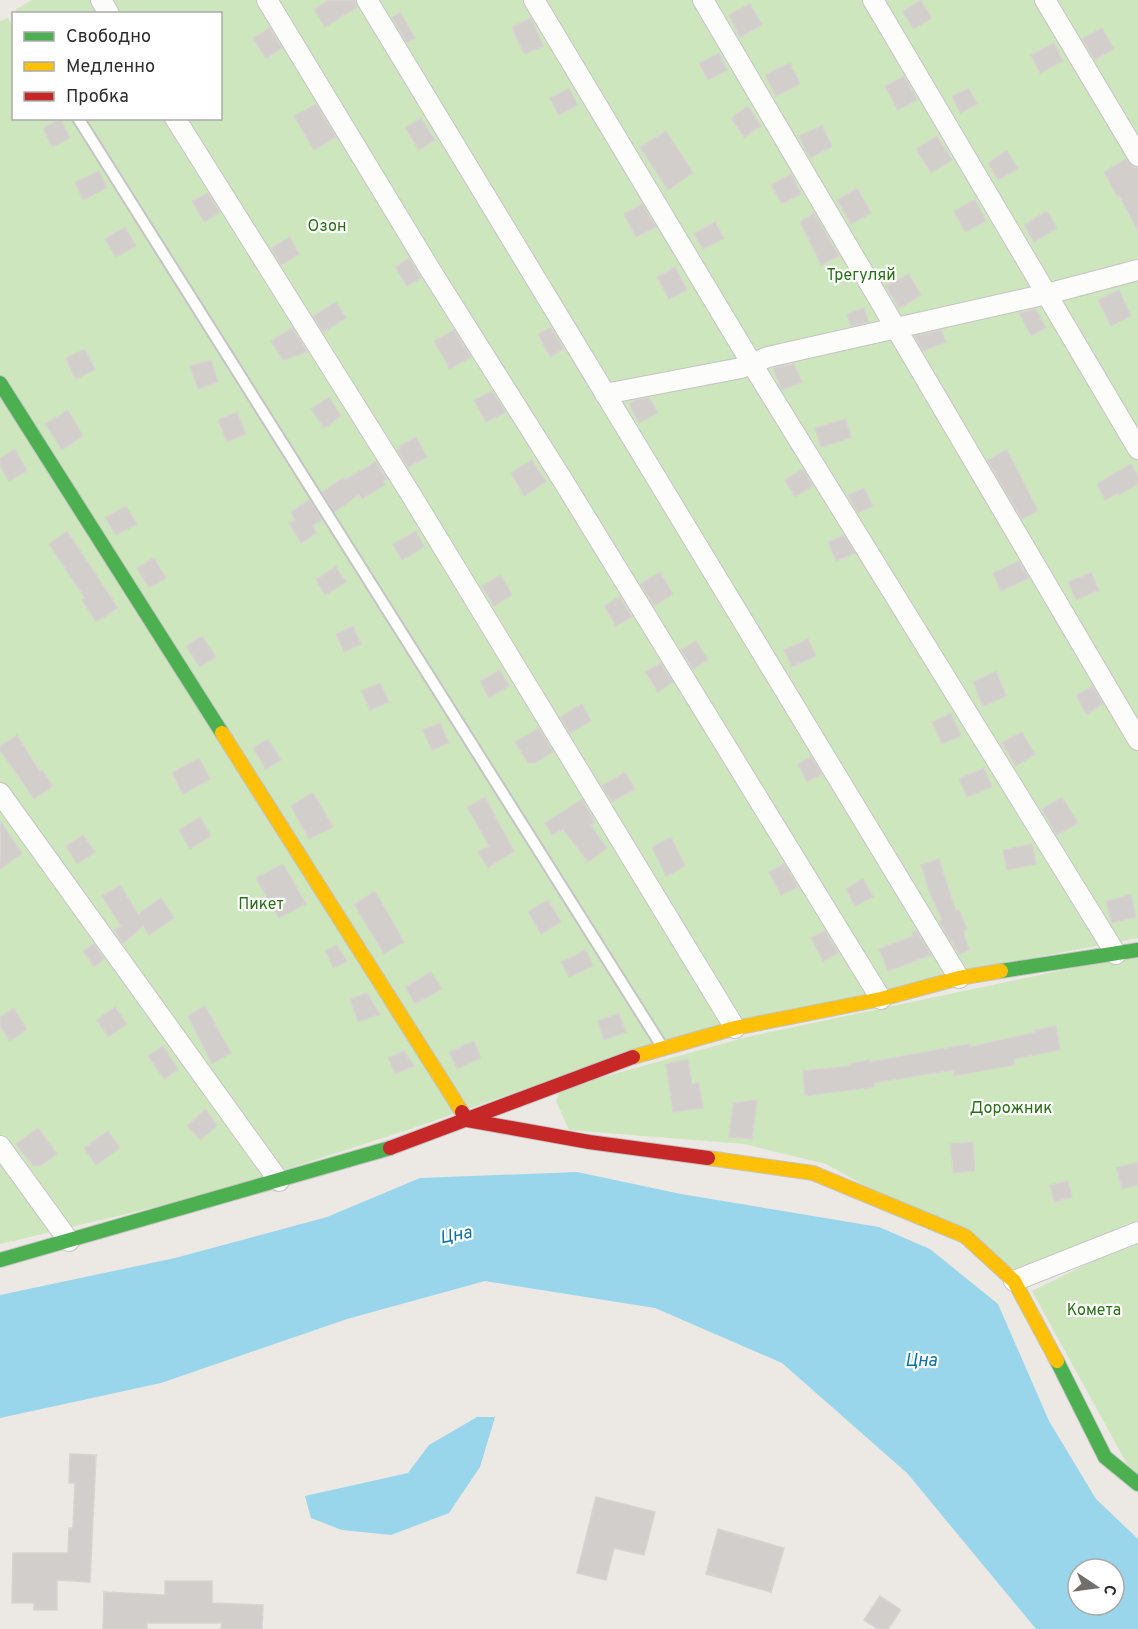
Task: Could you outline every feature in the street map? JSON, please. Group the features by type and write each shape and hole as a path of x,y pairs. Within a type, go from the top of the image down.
{"street":[{"path":"267,0 431,271 562,479 881,999"},
{"path":"367,0 959,978"},
{"path":"534,0 752,364 1116,954"},
{"path":"703,0 1138,740"},
{"path":"873,0 1138,449"},
{"path":"1045,0 1138,156"},
{"path":"176,120 410,493 735,1028"},
{"path":"605,394 741,368 768,357 1047,294 1138,270"},
{"path":"0,383 467,1120 589,1142 813,1173 965,1236 1014,1281 1077,1398 1105,1457 1138,1484"},
{"path":"0,793 279,1181"},
{"path":"0,1260 384,1150 621,1060 735,1028 881,999 959,978 1138,950"},
{"path":"0,1146 69,1241"},
{"path":"1014,1281 1138,1232"}],"lane":[{"path":"79,120 663,1049"}],"green space":[{"name":"Озон","path":"32,0 364,0 949,976 662,1040 84,120 222,120 222,12 16,12 15,10"},
{"name":"Трегуляй","path":"370,0 1138,0 1138,938 962,971"},
{"name":"Пикет","path":"8,18 12,24 12,120 73,120 654,1043 411,1129 206,1195 0,1244 0,21"},
{"name":"Дорожник","path":"1138,954 1138,1220 1018,1271 826,1164 744,1144 569,1130 556,1101 560,1089 747,1037"},
{"name":"Комета","path":"1138,1239 1138,1484 1032,1291"}],"water":[{"name":"Цна","path":"577,1172 681,1194 879,1227 930,1249 998,1304 1049,1421 1096,1499 1138,1539 1138,1629 1036,1629 907,1473 782,1363 655,1308 485,1281 347,1319 161,1383 0,1418 0,1295 175,1258 327,1217 420,1178"},
{"path":"477,1417 495,1417 480,1467 449,1513 391,1535 342,1530 311,1518 305,1496 408,1473 429,1445"}],"building":[{"path":"330,0 355,0 357,7 325,27 314,9"},
{"path":"921,0 932,18 913,29 903,11"},
{"path":"750,4 762,25 740,37 729,15"},
{"path":"400,12 415,38 407,43 392,18"},
{"path":"531,18 543,46 524,54 512,27"},
{"path":"270,28 282,48 266,58 253,38"},
{"path":"1102,28 1114,49 1095,60 1082,39"},
{"path":"1054,43 1063,61 1040,73 1031,55"},
{"path":"719,53 727,70 708,80 699,63"},
{"path":"790,63 800,84 776,96 765,75"},
{"path":"904,76 917,100 898,110 885,86"},
{"path":"569,88 578,105 559,115 550,98"},
{"path":"969,88 977,104 960,113 952,96"},
{"path":"316,104 336,137 314,150 294,116"},
{"path":"748,106 761,126 744,137 731,118"},
{"path":"421,118 435,140 419,150 405,128"},
{"path":"61,120 70,138 52,147 43,128"},
{"path":"822,125 832,147 810,158 799,136"},
{"path":"666,131 693,173 668,190 640,147"},
{"path":"937,136 952,160 931,173 916,149"},
{"path":"1007,151 1018,169 998,180 988,163"},
{"path":"1126,159 1132,166 1138,168 1138,231 1104,172"},
{"path":"99,171 107,188 83,200 75,182"},
{"path":"791,174 801,194 782,204 771,185"},
{"path":"857,188 871,213 851,224 837,200"},
{"path":"208,193 220,213 204,222 192,201"},
{"path":"975,200 986,221 965,232 954,211"},
{"path":"642,204 656,227 636,237 624,214"},
{"path":"1047,211 1057,228 1034,242 1024,225"},
{"path":"814,213 839,256 821,265 800,222"},
{"path":"715,222 724,238 703,249 694,234"},
{"path":"125,227 136,246 116,257 105,239"},
{"path":"290,237 299,254 281,265 271,248"},
{"path":"409,258 421,278 407,286 395,267"},
{"path":"675,267 687,290 669,299 657,277"},
{"path":"909,274 921,295 899,308 886,286"},
{"path":"1119,290 1131,316 1111,326 1098,300"},
{"path":"336,302 346,318 323,332 313,316"},
{"path":"864,308 869,322 851,326 847,314"},
{"path":"1036,309 1046,328 1031,336 1019,313"},
{"path":"292,328 308,352 283,360 271,341"},
{"path":"551,328 564,349 550,357 538,334"},
{"path":"454,330 471,357 450,369 434,341"},
{"path":"941,330 946,342 923,351 915,336"},
{"path":"85,349 95,370 75,379 66,358"},
{"path":"211,360 218,382 198,389 190,366"},
{"path":"794,364 802,382 782,390 773,368"},
{"path":"492,391 506,412 486,422 474,400"},
{"path":"329,397 341,416 324,428 311,409"},
{"path":"649,398 658,413 639,423 629,404 636,400"},
{"path":"68,410 83,436 62,450 45,424"},
{"path":"237,412 246,434 227,442 218,420"},
{"path":"846,419 851,438 821,447 815,428"},
{"path":"416,437 427,457 408,467 397,450"},
{"path":"15,449 27,471 9,481 0,466 0,458"},
{"path":"1007,450 1038,511 1022,519 987,460"},
{"path":"532,460 546,482 524,496 511,473"},
{"path":"376,462 387,479 383,481 385,485 362,499 359,495 334,512 322,492 343,478 345,480"},
{"path":"1131,464 1138,476 1138,484 1105,500 1097,484"},
{"path":"803,469 813,486 795,497 785,480"},
{"path":"864,488 873,506 858,513 848,495"},
{"path":"309,500 322,520 312,526 317,533 301,543 289,523 295,520 291,512"},
{"path":"126,506 137,524 116,535 105,518"},
{"path":"67,531 118,608 96,622 82,600 85,598 49,544"},
{"path":"416,531 424,547 402,560 393,544"},
{"path":"844,535 855,553 836,561 828,542"},
{"path":"154,558 166,578 149,588 137,568"},
{"path":"1019,561 1029,578 1001,591 993,573"},
{"path":"336,567 346,582 325,595 316,579"},
{"path":"660,572 673,594 654,606 641,584"},
{"path":"1091,572 1099,590 1076,600 1068,582"},
{"path":"501,575 512,595 494,606 482,586"},
{"path":"620,597 632,617 616,626 604,606"},
{"path":"353,626 361,644 344,652 336,634"},
{"path":"202,636 216,657 200,667 186,646"},
{"path":"808,639 816,656 792,667 784,650"},
{"path":"696,641 708,660 693,669 681,650"},
{"path":"661,663 673,682 658,692 645,672"},
{"path":"500,670 509,686 489,698 480,681"},
{"path":"996,671 1006,696 983,706 973,682"},
{"path":"380,683 389,702 370,710 361,691"},
{"path":"1093,686 1103,704 1086,714 1076,695"},
{"path":"582,704 591,721 570,733 560,717"},
{"path":"951,713 961,736 942,744 932,722"},
{"path":"440,723 449,743 432,750 423,730"},
{"path":"539,728 553,752 535,763 528,763 515,742"},
{"path":"1022,732 1035,754 1016,766 1002,743"},
{"path":"17,735 40,772 42,770 53,786 34,799 0,750 0,746"},
{"path":"268,739 281,760 266,769 253,748"},
{"path":"811,757 822,774 807,782 798,764"},
{"path":"199,758 210,779 183,794 172,773"},
{"path":"984,768 992,787 967,797 959,779"},
{"path":"625,772 635,789 612,802 602,786"},
{"path":"313,792 333,827 309,839 291,806"},
{"path":"485,797 514,851 488,868 478,852 489,846 467,807"},
{"path":"1062,797 1078,823 1057,835 1042,809"},
{"path":"582,799 595,823 591,826 607,848 588,862 563,829 552,835 545,823"},
{"path":"200,817 211,836 190,849 179,830"},
{"path":"0,821 22,853 0,869"},
{"path":"83,835 95,852 77,864 66,846"},
{"path":"671,837 685,866 666,876 652,847"},
{"path":"1032,844 1036,864 1007,870 1003,850"},
{"path":"939,859 956,911 959,910 967,929 963,931 969,950 959,954 939,921 942,920 929,891 921,865"},
{"path":"283,864 306,904 279,918 256,878"},
{"path":"784,864 798,887 781,895 769,872"},
{"path":"863,879 873,897 855,906 846,889"},
{"path":"120,885 138,914 161,898 174,918 149,935 143,926 123,943 114,930 121,926 102,896"},
{"path":"375,891 404,942 384,954 354,904"},
{"path":"1131,895 1136,917 1112,923 1106,901"},
{"path":"548,900 561,922 541,934 528,912"},
{"path":"825,931 838,953 823,961 811,938"},
{"path":"917,931 931,955 888,971 879,949 913,936 912,933"},
{"path":"94,944 104,959 94,967 83,951"},
{"path":"337,945 347,961 334,968 325,951"},
{"path":"586,950 593,966 569,977 561,962"},
{"path":"431,972 442,989 415,1004 405,987"},
{"path":"367,993 380,1014 358,1022 350,999"},
{"path":"205,1006 231,1053 212,1064 188,1016"},
{"path":"115,1007 127,1024 108,1037 97,1020"},
{"path":"14,1008 27,1029 10,1041 0,1026 0,1017"},
{"path":"619,1013 626,1032 604,1040 598,1021"},
{"path":"1056,1026 1060,1050 1014,1059 1015,1065 954,1076 953,1070 874,1083 874,1087 805,1096 803,1071 850,1066 849,1064 870,1060 870,1062 969,1044 970,1047"},
{"path":"474,1041 481,1058 457,1069 449,1052"},
{"path":"163,1046 178,1069 164,1079 148,1056"},
{"path":"404,1051 414,1066 395,1074 388,1058"},
{"path":"688,1059 692,1084 699,1083 703,1108 673,1112 666,1064"},
{"path":"757,1100 752,1139 729,1137 733,1103"},
{"path":"205,1109 217,1125 201,1140 187,1126"},
{"path":"38,1128 57,1154 40,1166 33,1166 16,1144"},
{"path":"108,1131 120,1148 96,1165 84,1148"},
{"path":"973,1142 975,1171 953,1173 950,1144"},
{"path":"1138,1162 1138,1185 1122,1189 1116,1168"},
{"path":"1068,1181 1072,1197 1054,1202 1050,1185"},
{"path":"70,1454 96,1455 90,1582 57,1580 57,1610 34,1610 34,1603 12,1603 13,1553 68,1553 69,1528 73,1528 75,1483 69,1483"},
{"path":"596,1497 655,1512 644,1555 614,1548 606,1580 577,1573"},
{"path":"718,1529 784,1548 771,1592 706,1574"},
{"path":"165,1581 212,1581 212,1603 263,1605 262,1629 221,1629 222,1623 147,1623 147,1629 103,1629 104,1592 165,1595"},
{"path":"880,1596 901,1610 888,1629 878,1629 864,1620"}],"traffic: fast":[{"path":"0,383 222,733"},
{"path":"1001,971 1138,950"},
{"path":"0,1260 390,1148"},
{"path":"1057,1361 1105,1457 1138,1484"}],"traffic: slow":[{"path":"222,733 462,1112"},
{"path":"633,1057 735,1028 881,999 959,978 1001,971"},
{"path":"708,1158 813,1173 965,1236 1014,1281 1057,1361"}],"traffic: jam":[{"path":"390,1148 633,1057"},
{"path":"462,1112 467,1120 589,1142 708,1158"}]}
